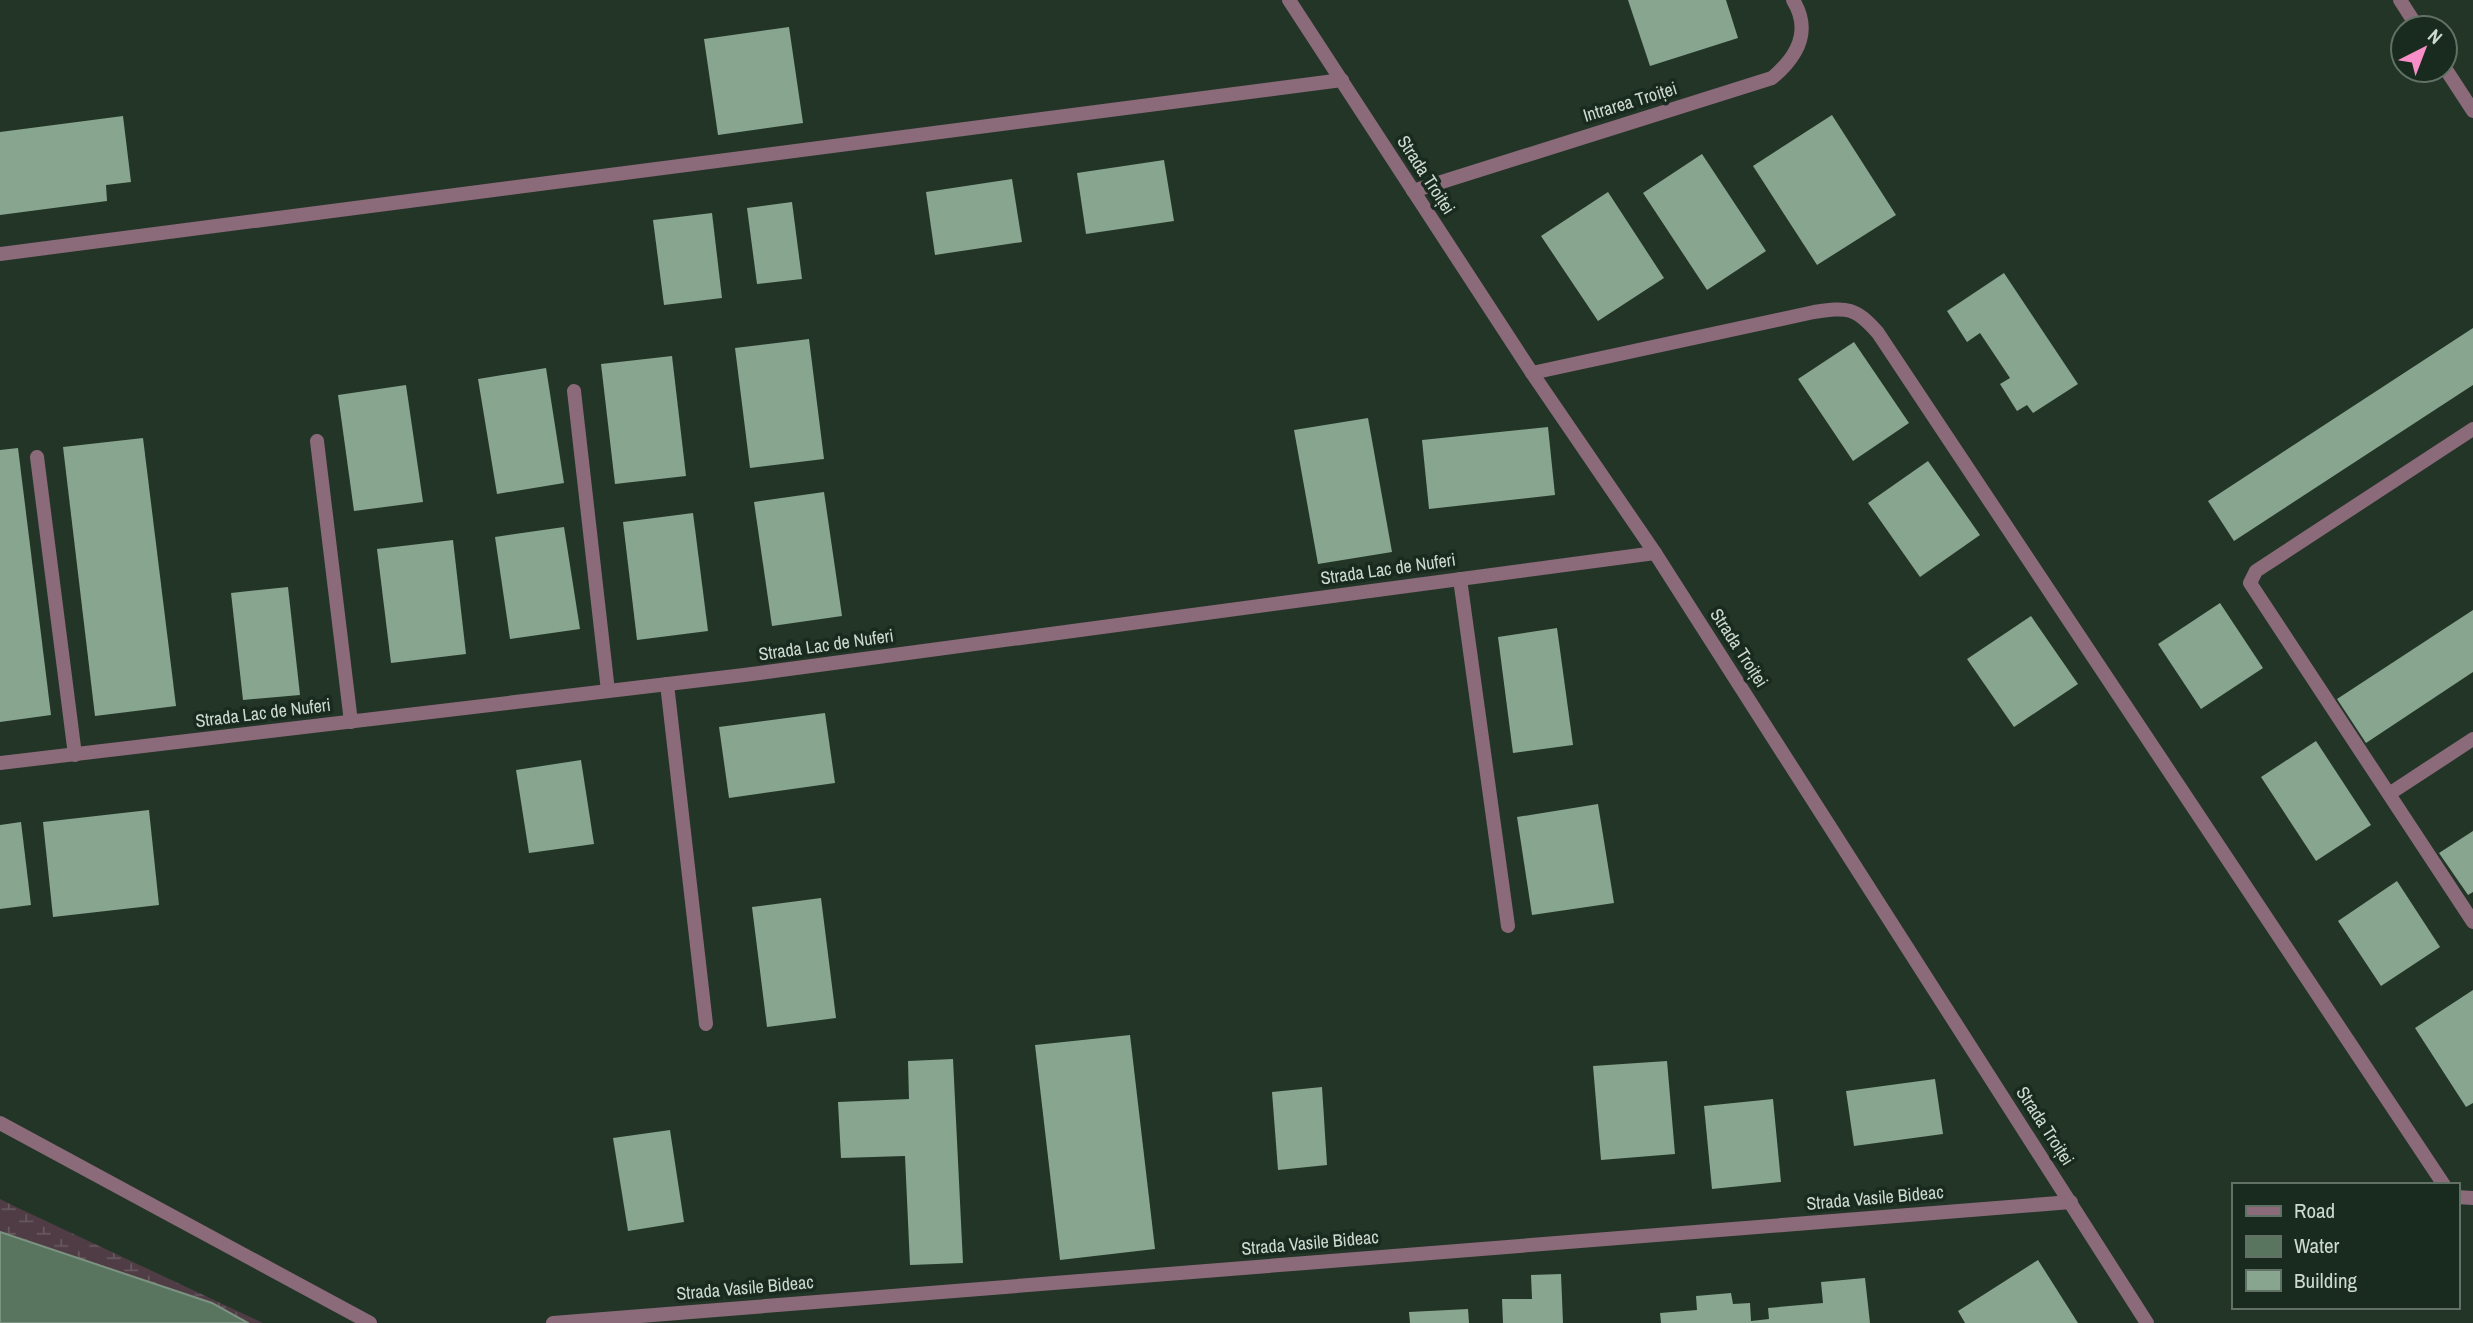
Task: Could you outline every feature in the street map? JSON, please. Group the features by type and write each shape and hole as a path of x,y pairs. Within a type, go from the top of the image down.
{"street":[{"name":"Strada Troiței","path":"1289,0 1532,373 1655,553 2147,1323"},
{"name":"Intrarea Troiței","path":"1413,191 1772,78 1800,47 1802,24 1793,0"},
{"path":"0,254 1342,80"},
{"path":"2455,84 2473,111"},
{"path":"1532,373 1814,312 1843,308 1861,314 1878,333 2443,1183"},
{"path":"574,391 608,691"},
{"path":"2473,429 2256,571 2250,583 2473,922"},
{"path":"317,441 351,722"},
{"path":"37,457 75,755"},
{"name":"Strada Lac de Nuferi","path":"0,763 667,684 1655,553"},
{"path":"1460,579 1508,926"},
{"path":"667,684 706,1024"},
{"path":"2389,794 2473,739"},
{"path":"0,1123 370,1323"},
{"name":"Strada Vasile Bideac","path":"553,1323 2071,1202"}],"green space":[{"path":"0,1199 14,1206 263,1323 0,1323"}],"water":[{"path":"0,1232 212,1303 248,1323 0,1323"}],"building":[{"path":"1628,0 1726,0 1738,38 1650,66"},
{"path":"789,27 803,123 718,135 704,39"},
{"path":"1832,115 1896,215 1817,265 1753,166"},
{"path":"123,116 131,182 106,185 107,201 0,215 0,132"},
{"path":"1702,154 1766,251 1707,290 1643,193"},
{"path":"1164,160 1174,221 1086,234 1077,173"},
{"path":"1012,179 1022,242 935,255 926,192"},
{"path":"1608,192 1664,278 1598,321 1541,236"},
{"path":"792,202 802,279 757,284 747,208"},
{"path":"712,213 722,298 664,305 653,220"},
{"path":"2004,273 2078,384 2033,413 2027,405 2017,411 2000,384 2010,378 1980,333 1967,342 1947,311"},
{"path":"2473,328 2473,385 2234,541 2208,501"},
{"path":"809,339 824,459 750,468 735,348"},
{"path":"1854,342 1909,423 1853,461 1798,379"},
{"path":"672,356 686,476 615,484 601,364"},
{"path":"546,368 564,483 497,494 478,379"},
{"path":"406,385 423,502 354,511 338,395"},
{"path":"1368,418 1392,552 1318,564 1294,430"},
{"path":"1548,427 1555,495 1429,509 1422,440"},
{"path":"143,438 176,706 95,716 63,447"},
{"path":"18,448 51,715 0,722 0,450"},
{"path":"1928,461 1980,535 1920,577 1868,503"},
{"path":"824,492 842,616 772,626 754,502"},
{"path":"693,513 708,631 637,640 623,522"},
{"path":"564,527 580,629 510,639 495,537"},
{"path":"453,540 466,654 391,663 377,549"},
{"path":"288,587 300,695 243,700 231,593"},
{"path":"2220,603 2263,668 2201,709 2158,644"},
{"path":"2473,610 2473,672 2366,743 2337,699"},
{"path":"2031,616 2078,684 2014,727 1967,659"},
{"path":"1557,628 1573,745 1513,753 1498,637"},
{"path":"825,713 835,783 729,798 719,727"},
{"path":"2316,741 2371,825 2316,861 2261,777"},
{"path":"581,760 594,844 529,853 516,770"},
{"path":"1598,804 1614,903 1532,915 1517,817"},
{"path":"149,810 159,905 53,917 43,822"},
{"path":"21,822 31,905 0,909 0,825"},
{"path":"2473,831 2473,892 2468,895 2439,853"},
{"path":"2397,881 2440,947 2381,986 2338,921"},
{"path":"821,898 836,1018 767,1027 752,907"},
{"path":"2473,990 2473,1103 2466,1107 2415,1028"},
{"path":"1130,1035 1155,1249 1060,1260 1035,1045"},
{"path":"953,1059 963,1263 910,1265 905,1156 841,1158 838,1102 909,1099 908,1061"},
{"path":"1667,1061 1675,1154 1601,1160 1593,1066"},
{"path":"1935,1079 1943,1134 1854,1146 1846,1091"},
{"path":"1322,1087 1327,1165 1278,1170 1272,1092"},
{"path":"1773,1099 1781,1182 1712,1189 1704,1106"},
{"path":"670,1130 684,1222 628,1231 613,1138"},
{"path":"2038,1260 2078,1323 1965,1323 1958,1311"},
{"path":"1561,1274 1563,1323 1503,1323 1502,1299 1532,1299 1531,1275"},
{"path":"1865,1278 1870,1323 1661,1323 1660,1313 1697,1310 1696,1296 1731,1293 1733,1304 1750,1303 1751,1321 1769,1319 1768,1308 1823,1303 1821,1282"},
{"path":"1468,1309 1469,1323 1410,1323 1409,1312"}]}
